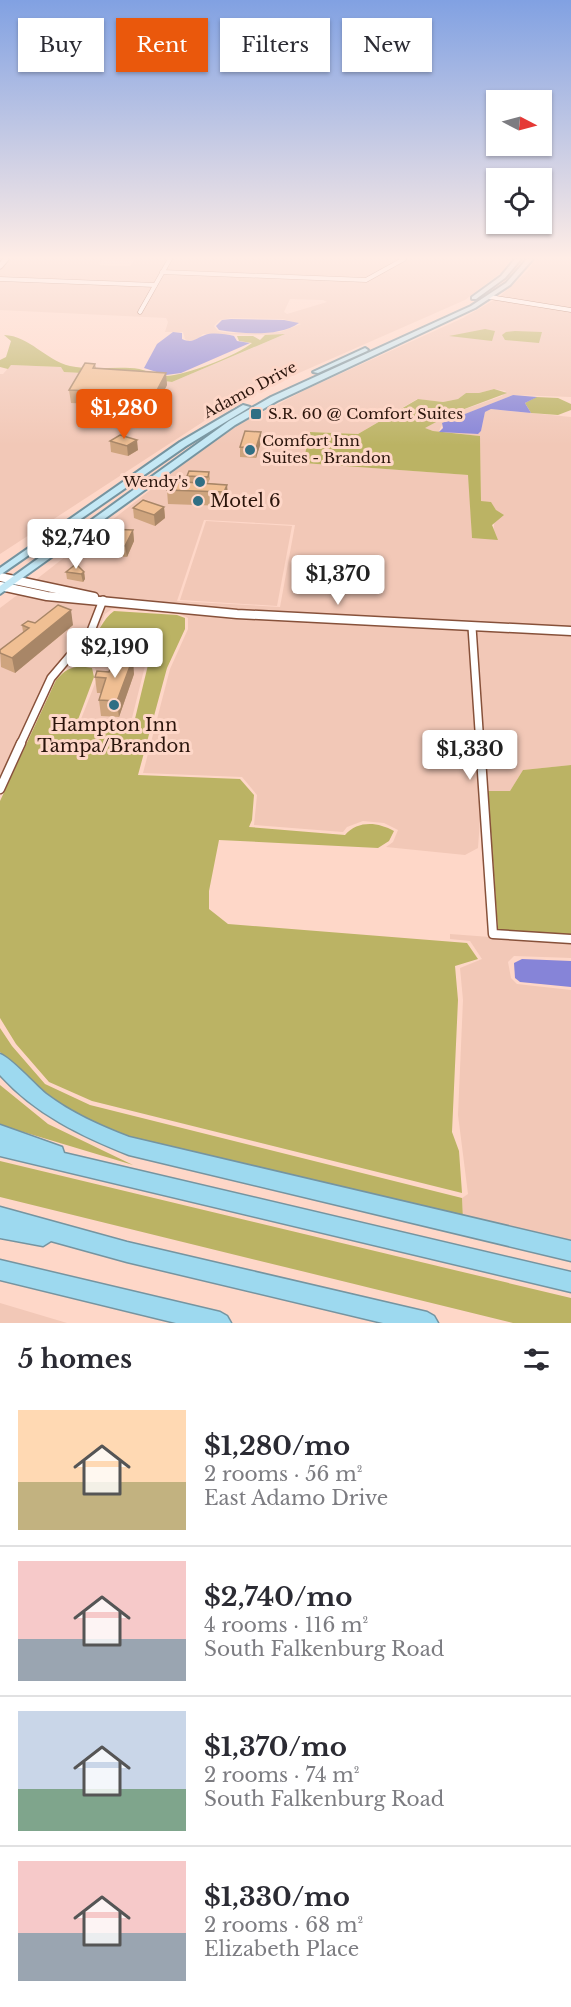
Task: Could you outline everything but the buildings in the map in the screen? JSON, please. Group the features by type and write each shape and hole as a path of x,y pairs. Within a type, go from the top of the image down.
{"highway":[{"path":"0,1062 22,1086 53,1111 129,1146 571,1251"},
{"path":"0,1134 128,1177"},
{"path":"0,1147 571,1282"},
{"path":"0,1217 127,1252 427,1323"},
{"path":"0,1228 127,1252"},
{"path":"0,1270 220,1323"}],"main road":[{"name":"Adamo Drive","path":"0,572 183,444 320,370 427,321"},
{"path":"2,588 270,398 444,321"},
{"path":"393,345 393,340 404,332"},
{"path":"373,354 372,350 380,343"}],"street":[{"path":"0,577 76,592 103,600"},
{"path":"2,588 70,600 103,600 215,612 571,631"},
{"path":"0,789 51,678 91,631 103,600"},
{"path":"472,627 493,934 571,939"}],"shaded area":[{"path":"219,321 214,326 218,331 230,333 280,332 301,324 289,321 418,321 235,401 0,554 0,374 3,374 11,365 62,367 64,372 118,375 172,382 283,335 203,334 196,340 188,341 183,332 165,332 168,322"},
{"path":"221,321 288,321 299,323 281,331 260,333 219,330 216,326"},
{"path":"457,321 571,321 571,397 513,395 443,423 439,431 478,434 481,431 485,412 491,409 571,417 571,629 227,610 104,598 33,582 195,455 238,425 307,389","holes":["494,389 506,391 502,396 451,414 424,428 480,436 481,501 490,503 496,510 493,533 472,538 469,475 303,463 310,432 358,434 417,399 443,402 458,399 466,393 479,393","204,520 295,525 280,607 177,601"]},
{"path":"485,329 495,331 492,341 449,336"},
{"path":"515,331 542,332 539,343 505,340 502,335"},
{"path":"173,332 182,333 182,339 189,341 215,333 234,336 237,341 250,343 181,373 166,375 144,368 157,344"},
{"path":"285,334 172,382 118,375 64,372 61,367 11,365 8,369 0,367 0,360 6,357 11,341 4,335 22,339 53,359 70,366 135,368 166,376 185,373 210,364 252,343 239,341 237,336 253,336 260,340 265,335"},
{"path":"494,389 507,393 451,414 425,428 433,431 480,436 481,501 491,502 496,510 504,515 492,525 498,540 472,538 468,475 303,463 310,432 358,434 418,399 443,402 458,399 466,393 479,393"},
{"path":"513,395 537,397 525,403 531,413 491,409 485,412 481,431 478,434 439,432 443,428 442,423"},
{"path":"536,397 558,398 571,404 571,410 558,415 531,413 525,403"},
{"path":"206,521 292,526 277,606 180,600"},
{"path":"20,593 99,602 87,631 47,677 0,779 0,608"},
{"path":"106,603 469,629 480,819 478,848 465,855 386,847 393,842 398,830 384,823 363,821 347,827 343,832 254,825 257,795 242,777 143,773 170,669 188,629 188,618 178,613 135,609 112,609 105,614 100,627 84,647 88,657 104,663 145,666 130,726 123,729 85,726 79,724 98,676 95,668 76,664 64,667 94,632"},
{"path":"114,611 177,615 185,618 185,629 167,668 138,775 240,779 254,795 252,820 249,827 345,835 356,827 375,824 394,831 389,841 378,848 219,840 209,891 209,909 228,924 467,943 478,959 455,966 458,1000 452,1132 459,1151 462,1193 92,1101 49,1082 16,1044 0,1018 0,801 56,680 64,672 76,667 92,668 94,677 76,725 104,731 119,731 133,727 148,665 105,661 91,656 88,648 103,623"},
{"path":"476,629 571,633 571,765 523,770 510,791 488,791"},
{"path":"571,765 571,935 498,930 488,791 510,791 523,770"},
{"path":"450,934 571,943 571,958 514,956 508,962 511,978 517,984 571,990 571,1245 463,1219 462,1198 468,1194 458,1115 463,1000 460,968 482,959 470,941 450,939"},
{"path":"522,959 571,961 571,987 520,982 515,978 514,963"},
{"path":"0,1028 12,1046 45,1084 90,1105 462,1198 463,1219 120,1136 48,1099 0,1052"},
{"path":"0,1085 48,1124 133,1165 0,1125"},
{"path":"0,1161 571,1298 571,1323 513,1323 0,1197"},
{"path":"0,1303 67,1323 0,1323"}],"place":[{"name":"S.R. 60 @ Comfort Suites","path":"256,414"},
{"name":"Comfort Inn Suites - Brandon","path":"250,450"},
{"name":"Wendy's","path":"200,482"},
{"name":"Motel 6","path":"198,501"},
{"name":"Hampton Inn Tampa/Brandon","path":"114,705"}]}
